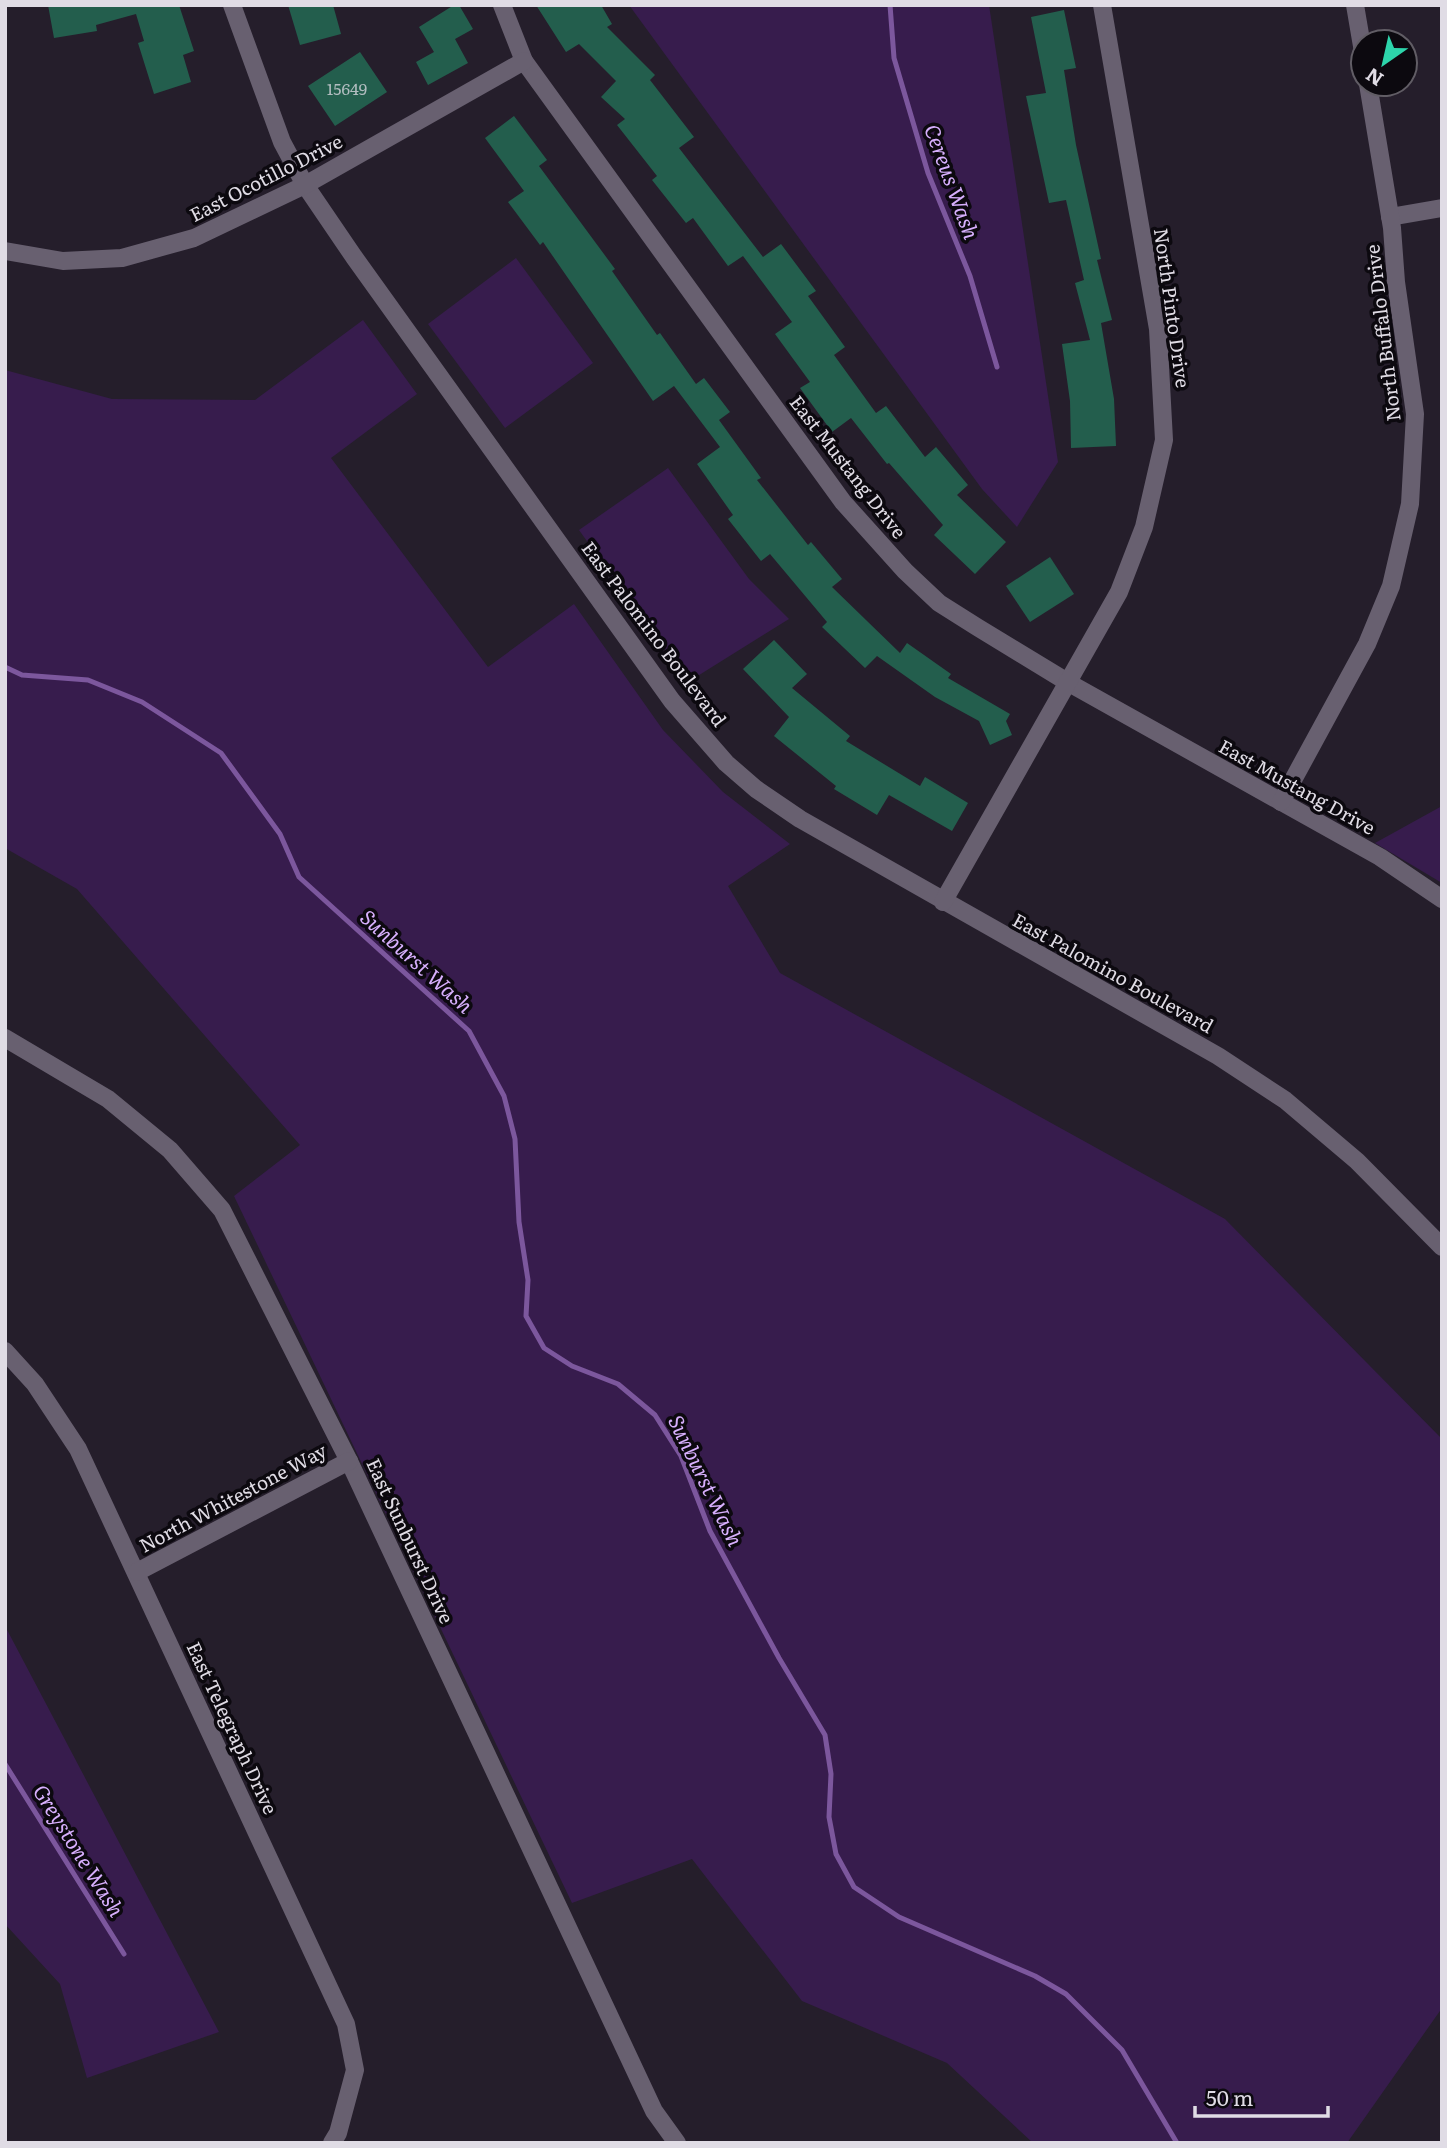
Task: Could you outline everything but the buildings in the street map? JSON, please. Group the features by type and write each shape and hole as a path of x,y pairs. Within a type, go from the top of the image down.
{"street":[{"name":"East Palomino Boulevard","path":"232,5 282,142 305,185 401,324 672,701 726,763 756,789 800,819 1218,1056 1285,1100 1357,1161 1442,1247"},
{"name":"East Mustang Drive","path":"502,5 524,61 874,540 939,603 1069,683 1380,858 1442,899"},
{"name":"North Pinto Drive","path":"943,902 1119,592 1144,527 1164,440 1164,390 1158,329 1101,5"},
{"path":"1355,5 1359,28"},
{"name":"East Ocotillo Drive","path":"5,251 64,261 122,258 194,238 305,185 524,61"},
{"name":"North Buffalo Drive","path":"1281,802 1367,644 1391,586 1404,542 1414,462 1415,414 1390,217 1370,98"},
{"path":"1390,217 1442,208"},
{"name":"East Sunburst Drive","path":"5,1038 108,1099 170,1150 222,1210 349,1461 654,2111 677,2143"},
{"name":"East Telegraph Drive","path":"5,1351 35,1384 78,1449 345,2024 355,2070 338,2133 332,2143"},
{"name":"North Whitestone Way","path":"137,1572 349,1461"}],"shaded area":[{"path":"629,5 989,5 1058,462 1017,527 982,489"},
{"path":"516,258 593,363 505,428 428,324"},
{"path":"363,320 417,394 331,458 488,667 574,604 663,730 723,792 790,844 728,886 780,973 1225,1219 1442,1439 1442,2008 1347,2143 1033,2143 947,2063 802,2001 692,1859 572,1903 234,1196 300,1145 77,889 5,848 5,370 112,399 255,400"},
{"path":"668,468 749,579 789,619 688,682 579,530"},
{"path":"1442,806 1442,883 1375,843"},
{"path":"5,1626 219,2032 87,2078 60,1984 5,1924"}],"waterway":[{"name":"Cereus Wash","path":"890,5 894,58 928,173 970,276 997,367"},
{"name":"Sunburst Wash","path":"5,667 22,675 88,680 142,702 221,753 280,834 299,877 469,1031 504,1096 515,1139 519,1222 528,1280 526,1316 544,1348 572,1366 618,1384 655,1415 681,1456 710,1531 779,1658 825,1735 831,1774 829,1817 836,1854 854,1887 899,1917 1035,1976 1066,1994 1122,2050 1177,2143"},
{"name":"Greystone Wash","path":"5,1764 124,1954"}]}
